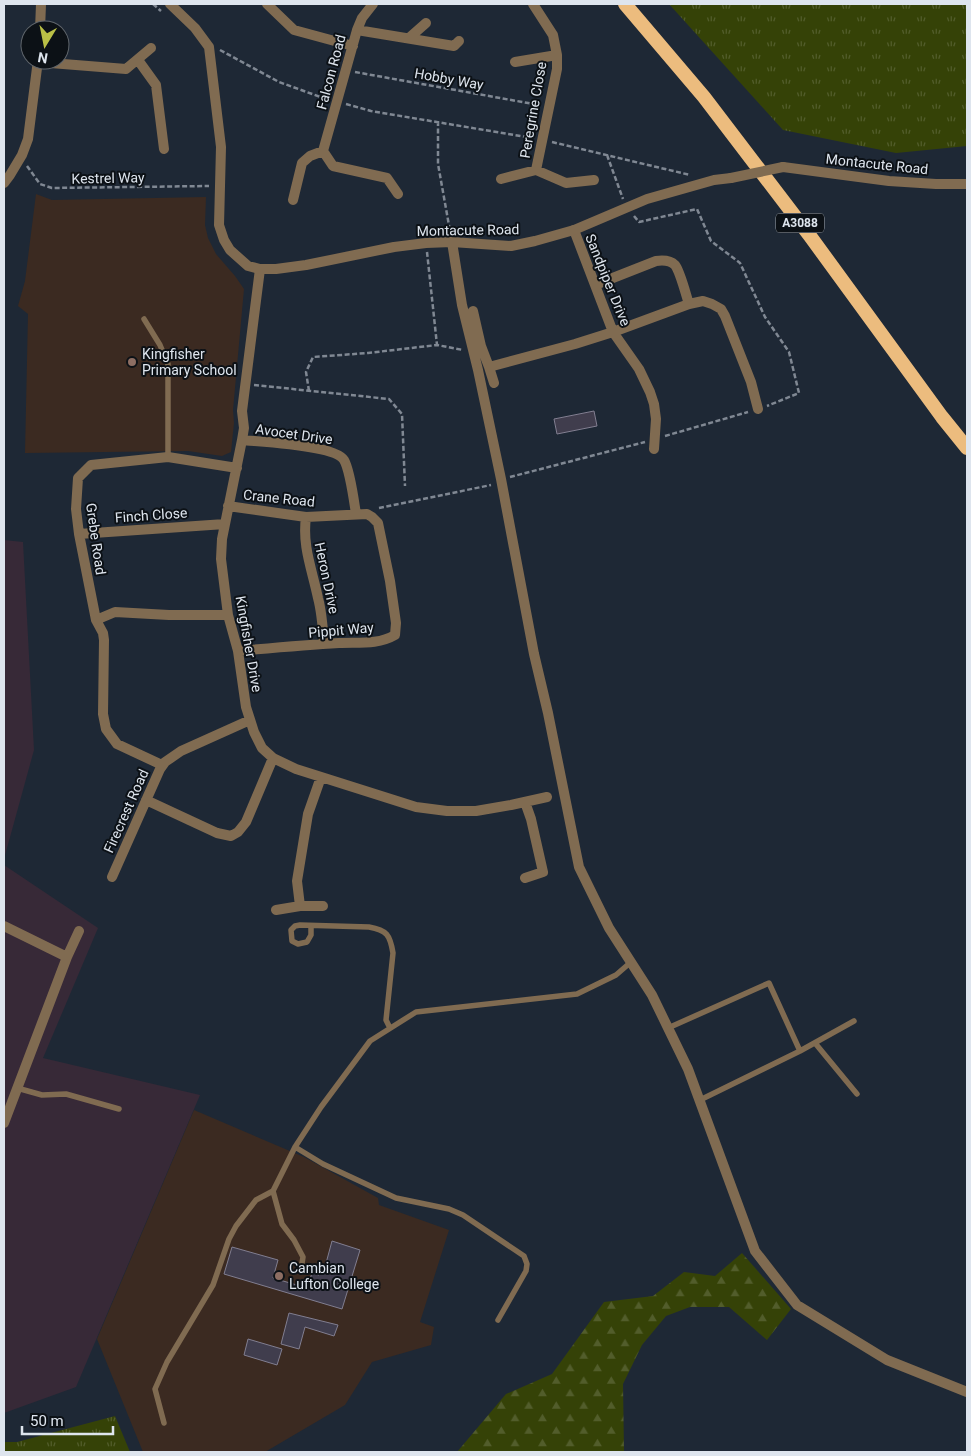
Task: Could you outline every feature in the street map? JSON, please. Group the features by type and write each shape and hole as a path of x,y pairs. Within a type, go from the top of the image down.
{"highway":[{"name":"A3088","path":"625,4 704,97 967,448"}],"street":[{"path":"40,20 41,4"},
{"path":"170,4 195,28 209,47 222,147 218,209 219,225 224,240 230,250 248,266 260,269"},
{"path":"267,4 294,30 353,46"},
{"name":"Falcon Road","path":"323,151 357,30 362,18 374,4"},
{"name":"Peregrine Close","path":"533,4 553,35 557,55 557,69 536,170"},
{"path":"409,38 426,23"},
{"path":"357,30 454,46 459,41"},
{"path":"70,64 126,69 151,48"},
{"name":"Peregrine Close","path":"515,62 557,55"},
{"path":"138,60 156,85 164,149"},
{"path":"4,183 22,156 28,139 37,70"},
{"path":"293,200 302,163 310,156 323,151 333,166 387,178 398,194"},
{"name":"Montacute Road","path":"260,269 306,265 394,246 426,242 511,246 574,230 647,200 714,180 783,168 889,181 967,184"},
{"name":"Peregrine Close","path":"501,179 536,170 566,183 594,180"},
{"name":"Sandpiper Drive","path":"574,230 613,332 639,369 650,392 656,419 654,444"},
{"path":"452,242 462,305 473,347 501,481 534,654 550,722 579,867 609,928 652,995 688,1068 756,1251 797,1305 887,1360 967,1392"},
{"path":"595,285 663,260 676,266 689,304"},
{"name":"Kingfisher Drive","path":"260,269 242,411 244,428 222,539 221,559 228,615 238,651 246,707 254,732 262,748 274,758 296,769 416,807 447,811 476,810 547,797"},
{"path":"489,367 575,344 689,304 703,301 721,309 725,316 752,382 758,409"},
{"path":"473,312 481,346 494,383"},
{"name":"Avocet Drive","path":"242,440 326,450 338,454 344,459 361,514"},
{"name":"Grebe Road","path":"162,765 118,744 106,729 103,714 104,640 103,633 96,620 79,534 76,509 78,478 91,466 168,457 237,468"},
{"name":"Crane Road","path":"228,506 306,517 361,514"},
{"name":"Pippit Way","path":"238,651 372,642 388,639 395,635 396,623 390,582 378,523 372,517 361,514"},
{"name":"Heron Drive","path":"306,517 304,528 306,551 318,598 324,644"},
{"name":"Finch Close","path":"79,534 225,524"},
{"path":"96,620 115,612 169,615 228,615"},
{"name":"Firecrest Road","path":"112,877 162,765 181,751 250,720"},
{"path":"146,800 217,833 231,836 238,832 246,822 274,758"},
{"path":"300,906 297,881 308,814 321,777"},
{"path":"525,802 532,819 542,872 525,878"},
{"path":"276,910 300,906 323,906"},
{"path":"4,926 67,957"},
{"path":"4,1123 67,957 79,932"}],"lane":[{"path":"144,319 160,345 168,364 168,457"},
{"path":"311,926 369,927 386,933 391,942 393,953 386,1020 390,1028"},
{"path":"164,1423 155,1389 168,1362 213,1285 229,1239 236,1226 256,1200 273,1191 295,1147 321,1107 370,1041 416,1012 576,994 616,975 630,962"},
{"path":"668,1028 769,983 800,1051"},
{"path":"700,1100 800,1051 854,1021"},
{"path":"815,1043 857,1094"},
{"path":"17,1088 42,1095 66,1094 119,1109"},
{"path":"295,1147 322,1164 396,1198 449,1209 463,1214 524,1256 527,1264 526,1271 498,1320"},
{"path":"273,1191 282,1224 294,1240 303,1257 301,1269"}],"path":[{"path":"153,4 166,15"},
{"path":"209,47 224,51 279,82 337,102 371,111 543,140 714,180"},
{"name":"Hobby Way","path":"346,71 550,107"},
{"path":"438,121 438,164 452,242"},
{"path":"607,155 627,208"},
{"name":"Kestrel Way","path":"22,156 40,184 52,188 210,186"},
{"path":"426,242 436,345"},
{"path":"309,391 306,372 313,357 436,345 462,350 473,347"},
{"path":"246,384 389,398 402,414 406,486"},
{"path":"361,514 375,509 654,444"}],"shaded area":[{"name":"Kingfisher Primary School","path":"36,194 52,200 206,197 205,225 208,238 216,254 244,289 231,452 222,456 188,451 25,453 28,314 18,306 25,281"},
{"path":"4,540 23,542 34,750 4,859"},
{"path":"4,865 98,928 43,1058 200,1095 76,1387 4,1413"},
{"name":"Cambian Lufton College","path":"194,1110 304,1157 378,1198 379,1205 449,1230 420,1322 434,1327 431,1345 372,1362 345,1405 265,1452 143,1452 97,1339"}],"green space":[{"path":"669,4 967,4 967,146 896,153 783,130"},
{"path":"742,1253 791,1309 767,1340 729,1307 690,1307 666,1316 642,1345 623,1384 624,1452 457,1452 506,1394 552,1374 604,1302 653,1296 684,1272 715,1276"},
{"path":"115,1416 130,1452 4,1452 4,1442 17,1442"}],"building":[{"path":"594,411 597,426 557,434 554,419"},
{"path":"332,1241 360,1250 342,1309 224,1274 232,1247 278,1260 273,1278 307,1288 312,1273 319,1275 322,1266 325,1267"},
{"path":"289,1313 338,1325 334,1336 305,1327 299,1349 281,1344"},
{"path":"248,1339 282,1349 277,1365 244,1355"}],"place":[{"name":"Kingfisher Primary School","path":"132,362"},
{"name":"Cambian Lufton College","path":"279,1276"}]}
